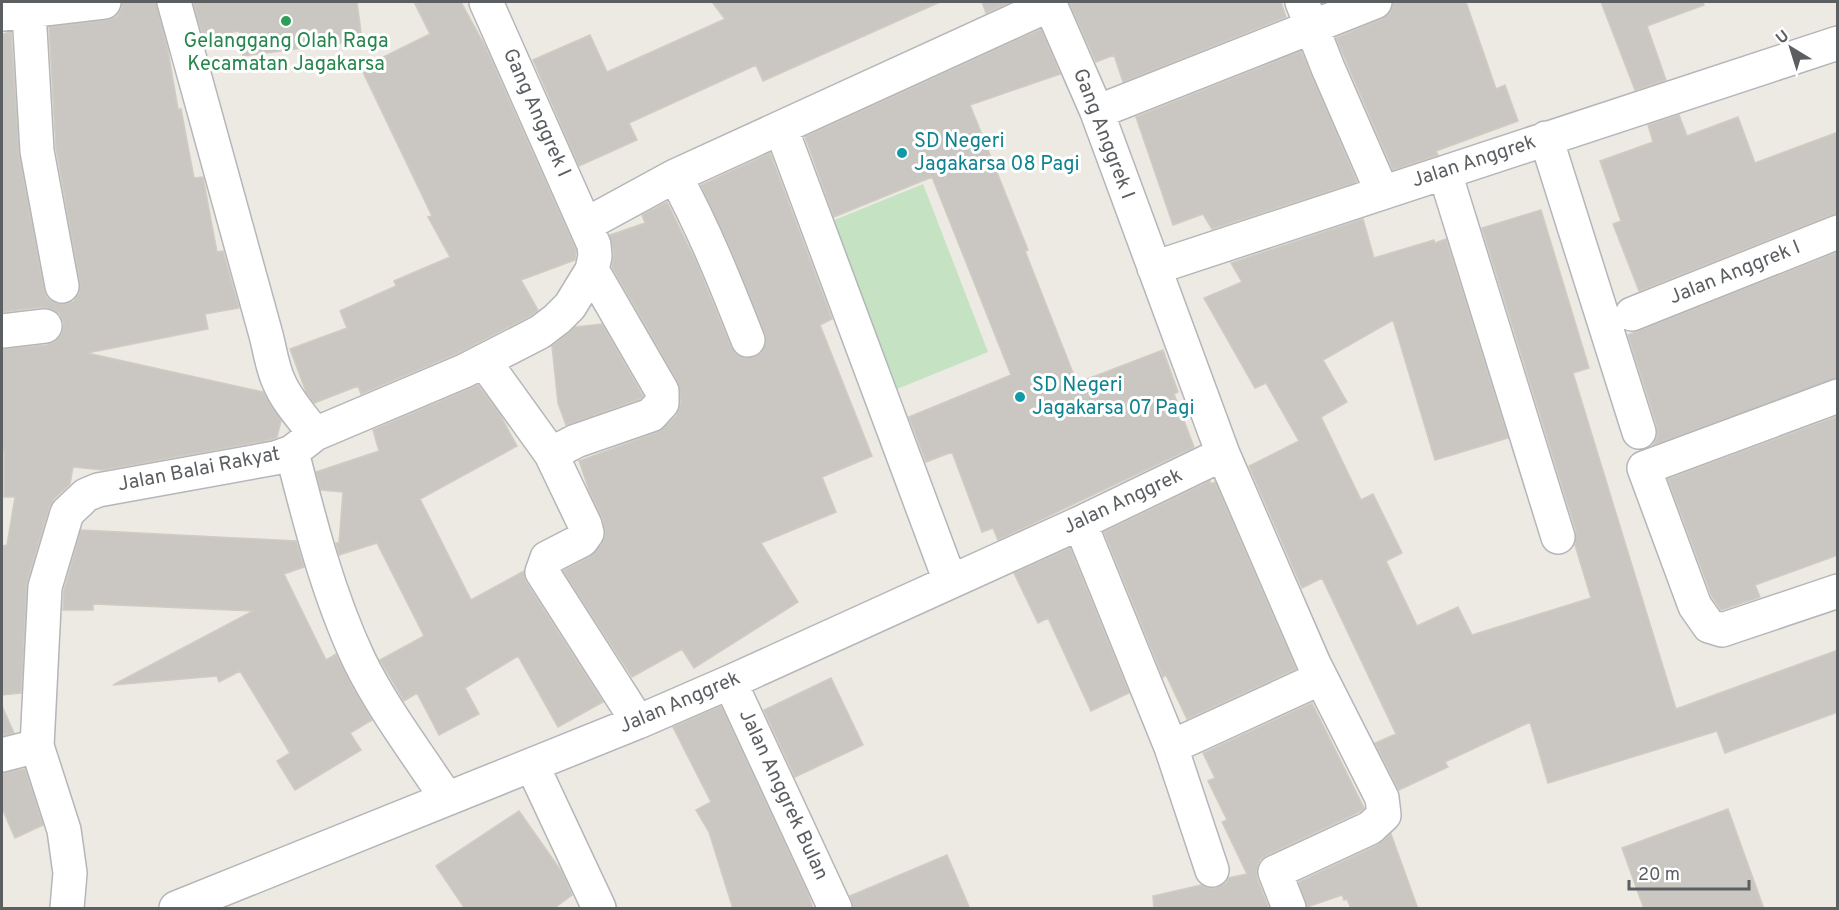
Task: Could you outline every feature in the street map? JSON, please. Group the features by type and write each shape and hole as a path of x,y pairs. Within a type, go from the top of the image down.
{"street":[{"path":"62,286 15,13 104,2"},
{"path":"174,2 274,369 303,443 326,579 359,660 389,712 447,798"},
{"name":"Gang Anggrek I","path":"486,2 594,245 595,256 592,270"},
{"path":"1097,112 1307,14 1375,2"},
{"path":"585,225 675,176 1050,3"},
{"name":"Gang Anggrek I","path":"1050,3 1097,112 1154,268"},
{"path":"1307,14 1382,192"},
{"name":"Jalan Anggrek","path":"1154,268 1838,43"},
{"path":"781,128 950,581"},
{"path":"1546,138 1639,432"},
{"path":"1445,173 1558,537"},
{"path":"675,176 712,251 748,340"},
{"name":"Jalan Anggrek I","path":"1632,314 1838,232"},
{"path":"1154,268 1223,454 1321,678 1382,798 1384,815 1370,828 1275,872 1289,909"},
{"path":"551,454 576,441 651,415 662,403 662,391 592,270"},
{"name":"Jalan Balai Rakyat","path":"67,909 70,873 64,830 37,746 45,587 67,513 86,495 98,490 275,458 303,443 484,361 540,332 570,306 592,270"},
{"path":"2,331 45,326"},
{"path":"484,361 551,454 585,525 587,533 582,540 547,558 542,572 638,722"},
{"path":"1838,396 1644,468 1695,606 1709,626 1722,630 1838,591"},
{"name":"Jalan Anggrek","path":"176,909 638,722 1080,523 1223,454"},
{"path":"1080,523 1171,747 1212,870"},
{"path":"1171,747 1321,678"},
{"name":"Jalan Anggrek Bulan","path":"730,682 835,909"},
{"path":"2,754 37,746"},
{"path":"532,765 599,909"}],"green space":[{"path":"923,184 988,352 897,389 832,221"}],"building":[{"path":"122,2 156,2 168,51 178,109 181,109 194,178 203,177 217,252 223,251 239,308 205,314 208,329 87,353 263,392 281,421 277,437 270,440 103,470 73,467 70,484 54,499 49,508 27,582 21,693 2,695 2,546 7,545 15,497 4,497 2,349 47,345 56,341 62,334 64,324 60,314 43,307 2,312 2,34 11,32 19,154 44,289 47,298 55,303 66,304 74,301 79,293 80,283 56,149 49,27 116,17 121,10"},
{"name":"Gelanggang Olah Raga Kecamatan Jagakarsa","path":"193,2 357,2 362,40 243,56 239,31 203,37"},
{"path":"414,2 461,2 485,46 576,250 575,260 521,280 538,310 530,316 456,354 361,394 358,386 314,403 306,392 290,349 347,328 340,311 396,286 394,281 450,257 428,217 432,216 361,68 430,34"},
{"path":"712,2 940,2 763,81 756,65 629,123 637,140 579,166 533,60 590,35 607,72 725,19"},
{"path":"982,2 1011,2 986,13"},
{"path":"1069,2 1281,2 1286,17 1123,82 1114,55 1096,62"},
{"path":"1393,2 1466,2 1496,89 1505,85 1518,121 1436,151 1438,155 1393,170 1336,38 1382,19 1390,13"},
{"path":"1601,2 1703,2 1704,5 1647,26 1666,80 1635,90"},
{"path":"1041,29 1060,74 970,105 1028,250 1025,251 1077,383 1163,350 1178,392 1174,394 1194,447 998,540 993,528 982,532 952,452 926,462 909,417 1011,375 932,177 834,217 805,137"},
{"path":"1301,51 1357,182 1212,229 1203,214 1173,225 1136,117"},
{"path":"1679,115 1687,136 1738,117 1755,163 1838,132 1838,214 1639,291 1613,224 1621,221 1600,161 1653,142 1648,125"},
{"path":"770,153 832,319 820,325 872,456 822,477 836,512 761,543 798,602 694,668 682,649 632,677 563,571 591,556 602,544 605,536 603,520 579,461 658,432 676,416 681,403 678,382 612,267 614,254 610,235 645,223 642,215 667,202 697,264 731,347 736,354 745,358 755,357 762,352 766,343 765,333 701,185"},
{"path":"1541,210 1589,368 1573,373 1676,709 1838,650 1838,712 1725,753 1717,731 1548,783 1530,722 1445,762 1448,767 1399,790 1375,743 1396,734 1322,578 1302,588 1249,466 1299,441 1266,383 1255,388 1204,298 1242,282 1231,263 1363,219 1374,258 1434,240 1435,243 1446,239 1508,438 1435,460 1393,320 1323,360 1347,402 1321,417 1361,500 1373,494 1402,553 1386,561 1417,626 1458,607 1472,635 1591,598 1575,545 1576,531 1482,228"},
{"path":"1838,252 1838,378 1653,445 1657,437 1657,426 1628,335"},
{"path":"602,324 643,396 566,425 558,403 552,346 575,327"},
{"path":"478,385 500,415 517,446 420,499 471,600 524,571 526,582 603,702 558,727 518,656 465,688 479,714 439,735 417,693 404,701 380,660 424,636 377,543 339,555 336,543 339,543 343,492 321,490 316,472 379,451 373,430"},
{"path":"1838,416 1838,555 1755,585 1760,597 1721,610 1712,597 1668,479"},
{"path":"1210,481 1211,484 1215,482 1296,669 1187,719 1166,675 1163,677 1104,532"},
{"path":"81,530 296,541 304,567 284,574 326,660 336,654 372,720 350,733 361,750 295,790 277,761 290,753 240,671 219,682 217,676 113,685 253,611 93,604 93,610 63,610 64,590"},
{"path":"1070,548 1129,693 1091,711 1048,618 1038,623 1014,573"},
{"path":"831,678 863,745 795,777 764,710"},
{"path":"1312,703 1364,808 1260,860 1257,878 1269,909 1154,909 1153,896 1201,885 1217,888 1226,883 1228,878 1247,874 1222,822 1227,820 1208,781 1215,778 1203,753"},
{"path":"2,706 14,733 2,736"},
{"path":"721,706 813,909 733,909 709,832 696,810 711,802 673,727"},
{"path":"25,769 43,825 15,838 2,808 2,773"},
{"path":"1728,809 1764,909 1644,909 1622,848"},
{"path":"519,811 562,872 572,895 553,909 465,909 436,866"},
{"path":"1391,834 1418,909 1351,909 1347,899 1344,900 1342,895 1307,907 1299,882 1378,845"},
{"path":"947,855 970,909 854,909 850,896"}],"place":[{"name":"Gelanggang Olah Raga Kecamatan Jagakarsa","path":"286,21"},
{"name":"SD Negeri Jagakarsa 08 Pagi","path":"902,153"},
{"name":"SD Negeri Jagakarsa 07 Pagi","path":"1020,397"}]}
